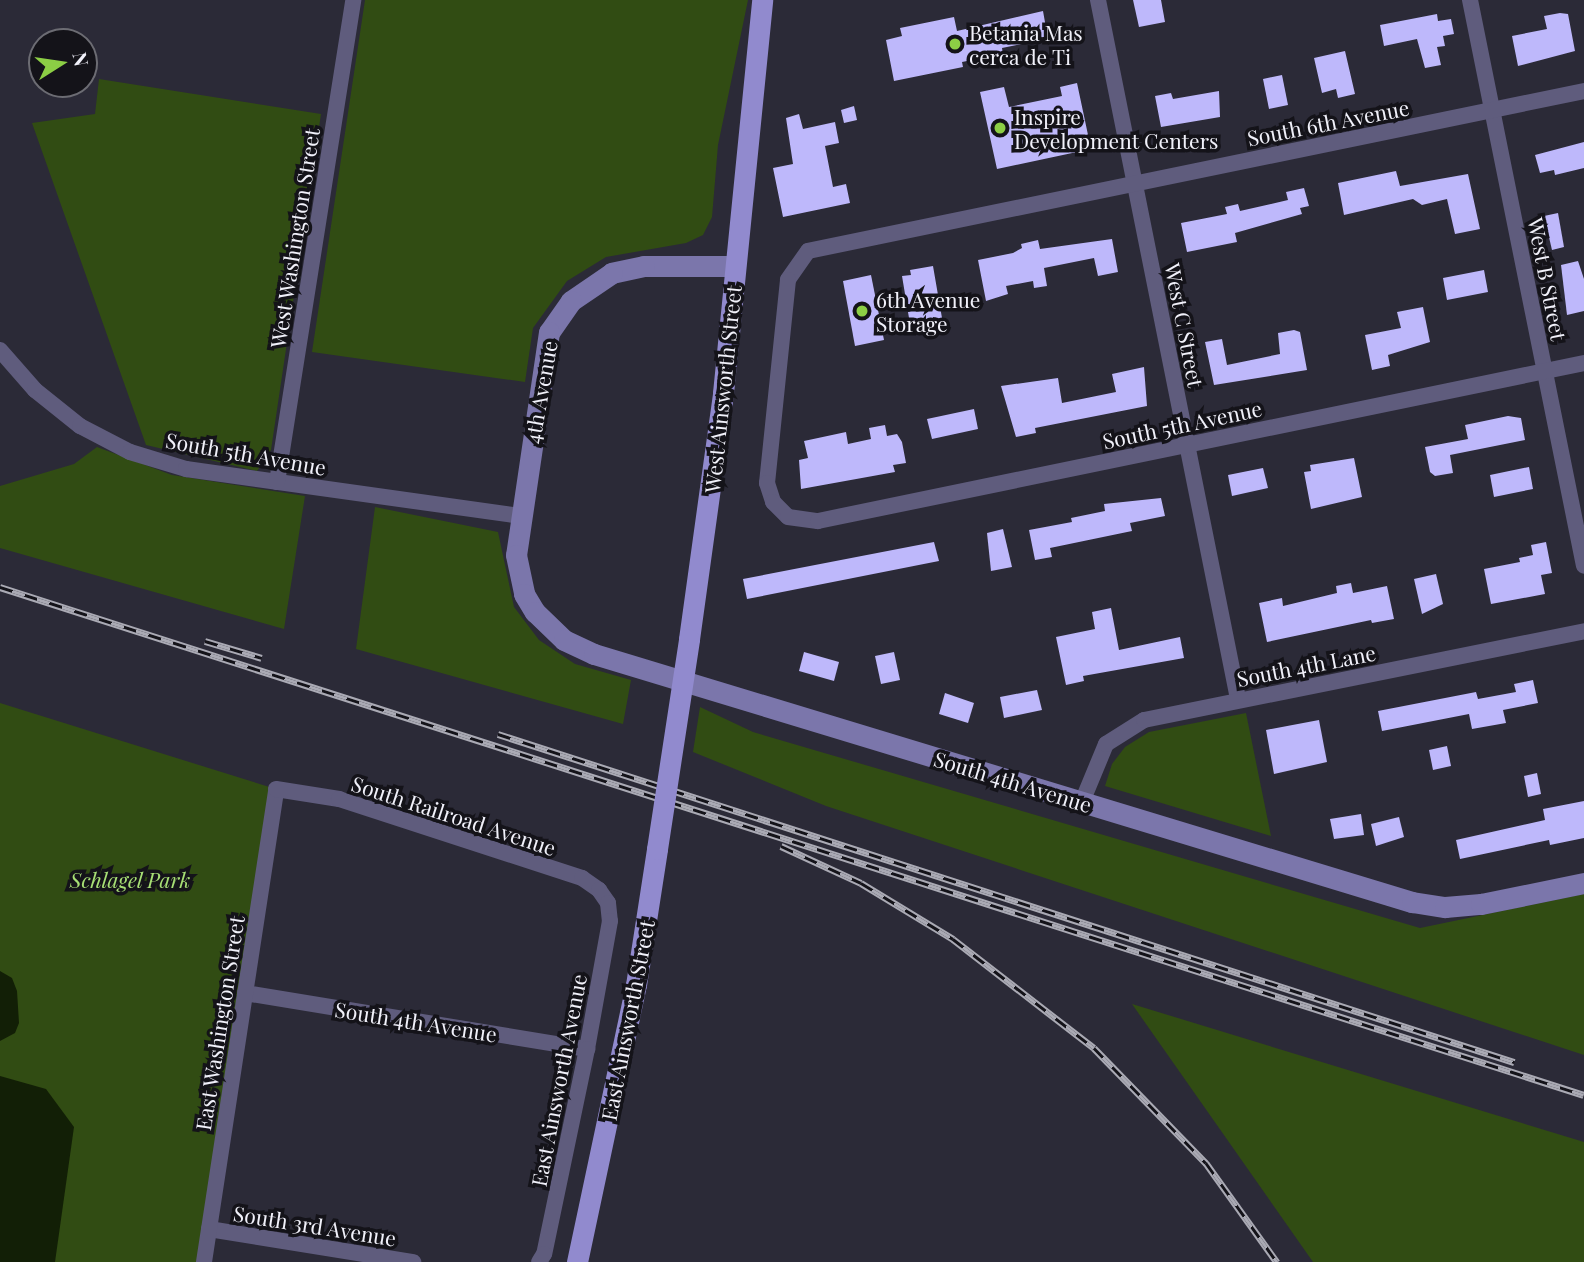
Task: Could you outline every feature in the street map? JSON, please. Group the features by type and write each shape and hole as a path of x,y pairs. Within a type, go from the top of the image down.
{"main road":[{"name":"West Ainsworth Street","path":"668,776 710,500 762,0"},
{"name":"East Ainsworth Street","path":"577,1262 636,985 668,776"}],"street":[{"name":"West Washington Street","path":"276,482 353,0"},
{"name":"West C Street","path":"1098,0 1238,699"},
{"name":"West B Street","path":"1470,0 1584,566"},
{"name":"South 6th Avenue","path":"788,517 773,502 767,483 788,280 797,262 818,246 1584,91"},
{"name":"4th Avenue","path":"519,526 544,350 561,313 582,291 618,271 644,266 735,266"},
{"name":"South 5th Avenue","path":"0,350 35,390 80,426 130,452 186,469 276,482 519,526"},
{"name":"South 5th Avenue","path":"788,517 818,520 1584,363"},
{"name":"South 4th Avenue","path":"519,526 524,594 549,628 577,647 1082,802 1434,905 1481,904 1584,883"},
{"name":"South 4th Lane","path":"1082,802 1101,751 1119,731 1144,720 1584,631"},
{"name":"South Railroad Avenue","path":"276,789 339,799 582,878 599,890 608,903"},
{"name":"East Washington Street","path":"204,1262 276,789"},
{"name":"East Ainsworth Avenue","path":"539,1262 544,1254 587,1049 610,921 608,903"},
{"name":"South 4th Avenue","path":"245,993 587,1049"},
{"name":"South 3rd Avenue","path":"209,1229 413,1262"}],"green space":[{"path":"365,0 748,0 718,145 712,217 703,235 686,243 606,257 567,281 533,328 525,382 312,352"},
{"path":"99,79 321,114 271,450 257,471 146,445 32,123 95,114"},
{"path":"97,447 172,475 305,496 284,629 0,548 0,486 74,464"},
{"path":"375,507 498,532 514,607 539,640 575,664 631,680 623,724 356,649"},
{"name":"Schlagel Park","path":"0,703 276,789 204,1262 0,1262"},
{"path":"700,707 753,732 1420,928 1584,894 1584,1055 826,806 693,752"},
{"path":"1246,713 1271,836 1105,786 1112,764 1125,747 1149,732"},
{"path":"1132,1004 1584,1142 1584,1262 1313,1262"}],"shaded area":[{"path":"0,971 12,978 17,991 19,1023 15,1033 0,1041"},
{"path":"0,1076 46,1089 74,1127 55,1262 0,1262"}],"building":[{"path":"1133,0 1161,0 1165,22 1139,27"},
{"name":"Betania Mas cerca de Ti","path":"1043,11 1048,39 1002,48 1003,54 962,62 963,67 894,81 886,40 902,36 900,28 954,17 957,31"},
{"path":"1437,14 1438,21 1451,19 1454,34 1443,36 1445,46 1437,47 1441,65 1425,68 1417,39 1384,46 1380,25"},
{"path":"1568,14 1575,51 1518,66 1512,36 1547,29 1544,16"},
{"path":"1345,51 1355,94 1338,98 1336,89 1322,93 1314,58"},
{"path":"1282,75 1288,105 1269,109 1263,79"},
{"path":"1077,83 1091,149 997,169 980,92 1004,87 1009,107 1062,96 1060,87"},
{"path":"1219,91 1220,117 1161,127 1155,96 1171,93 1173,99"},
{"path":"854,106 857,120 844,123 841,110"},
{"path":"799,114 803,129 835,122 839,143 825,146 833,187 846,184 850,203 783,217 773,168 793,164 786,118"},
{"path":"1584,142 1584,168 1555,175 1554,170 1540,173 1535,155"},
{"path":"1396,171 1400,186 1468,174 1480,229 1455,234 1447,199 1422,205 1413,199 1344,215 1338,183"},
{"path":"1304,188 1309,206 1300,208 1302,214 1235,233 1237,242 1187,252 1181,223 1227,214 1225,207 1238,204 1240,211 1288,200 1286,192"},
{"path":"1558,213 1564,247 1552,250 1544,216"},
{"path":"1112,239 1118,272 1098,276 1094,258 1044,268 1047,286 1034,288 1033,281 1006,286 1008,294 986,301 978,260 1013,253 1022,248 1021,244 1038,240 1040,249"},
{"path":"1578,261 1584,279 1584,311 1567,315 1561,265"},
{"path":"933,266 942,318 910,324 902,276 911,275 910,270"},
{"path":"1484,270 1488,292 1447,300 1443,278"},
{"path":"871,275 884,340 855,346 843,281"},
{"path":"1423,307 1430,342 1388,355 1390,366 1372,370 1365,335 1401,328 1397,312"},
{"path":"1294,330 1300,332 1307,370 1214,385 1205,342 1222,339 1227,365 1280,354 1278,333"},
{"path":"1144,367 1147,406 1035,428 1036,433 1016,437 1001,386 1058,378 1062,403 1116,392 1112,374"},
{"path":"974,409 978,429 932,439 927,419"},
{"path":"1508,416 1521,418 1525,440 1450,455 1453,473 1435,476 1430,472 1425,447 1468,439 1465,425"},
{"path":"885,425 887,436 897,434 902,442 906,463 893,465 895,472 801,489 799,460 808,458 804,441 846,432 848,444 871,439 869,428"},
{"path":"1354,458 1362,497 1311,509 1304,472 1311,471 1310,465"},
{"path":"1529,467 1533,489 1494,497 1490,475"},
{"path":"1263,468 1268,488 1232,496 1228,475"},
{"path":"1161,498 1165,516 1130,523 1132,531 1050,548 1052,557 1035,560 1029,530 1072,522 1071,518 1105,511 1104,504"},
{"path":"1003,529 1012,567 991,571 987,533"},
{"path":"934,542 939,561 747,599 743,579"},
{"path":"1546,542 1552,573 1541,575 1545,594 1491,604 1484,569 1520,562 1519,558 1533,555 1531,545"},
{"path":"1436,574 1443,604 1422,614 1414,579"},
{"path":"1351,583 1353,593 1387,586 1394,619 1372,623 1371,620 1267,642 1259,603 1282,598 1283,606 1337,593 1336,586"},
{"path":"1111,608 1119,650 1180,637 1184,658 1083,676 1084,681 1066,685 1056,637 1095,629 1092,612"},
{"path":"804,652 839,662 834,681 799,671"},
{"path":"894,652 900,680 881,684 875,656"},
{"path":"1533,680 1538,703 1503,710 1506,723 1472,729 1469,714 1382,731 1378,711 1476,692 1478,699 1516,692 1514,684"},
{"path":"1037,690 1042,710 1004,718 1000,697"},
{"path":"945,693 974,703 968,723 939,714"},
{"path":"1319,720 1327,762 1274,774 1266,730"},
{"path":"1447,746 1451,766 1433,770 1429,750"},
{"path":"1537,773 1541,794 1528,797 1524,776"},
{"path":"1584,801 1584,838 1550,845 1549,840 1460,859 1456,840 1545,820 1543,809"},
{"path":"1361,814 1364,835 1334,839 1330,819"},
{"path":"1399,817 1404,837 1376,846 1371,824"}],"railway":[{"path":"0,587 1584,1095"},
{"path":"205,641 262,658"},
{"path":"498,734 1514,1062"},
{"path":"781,846 861,883 953,939 1094,1048 1206,1163 1277,1262"}],"place":[{"name":"Betania Mas cerca de Ti","path":"955,44"},
{"name":"Inspire Development Centers","path":"1000,128"},
{"name":"6th Avenue Storage","path":"862,311"}]}
